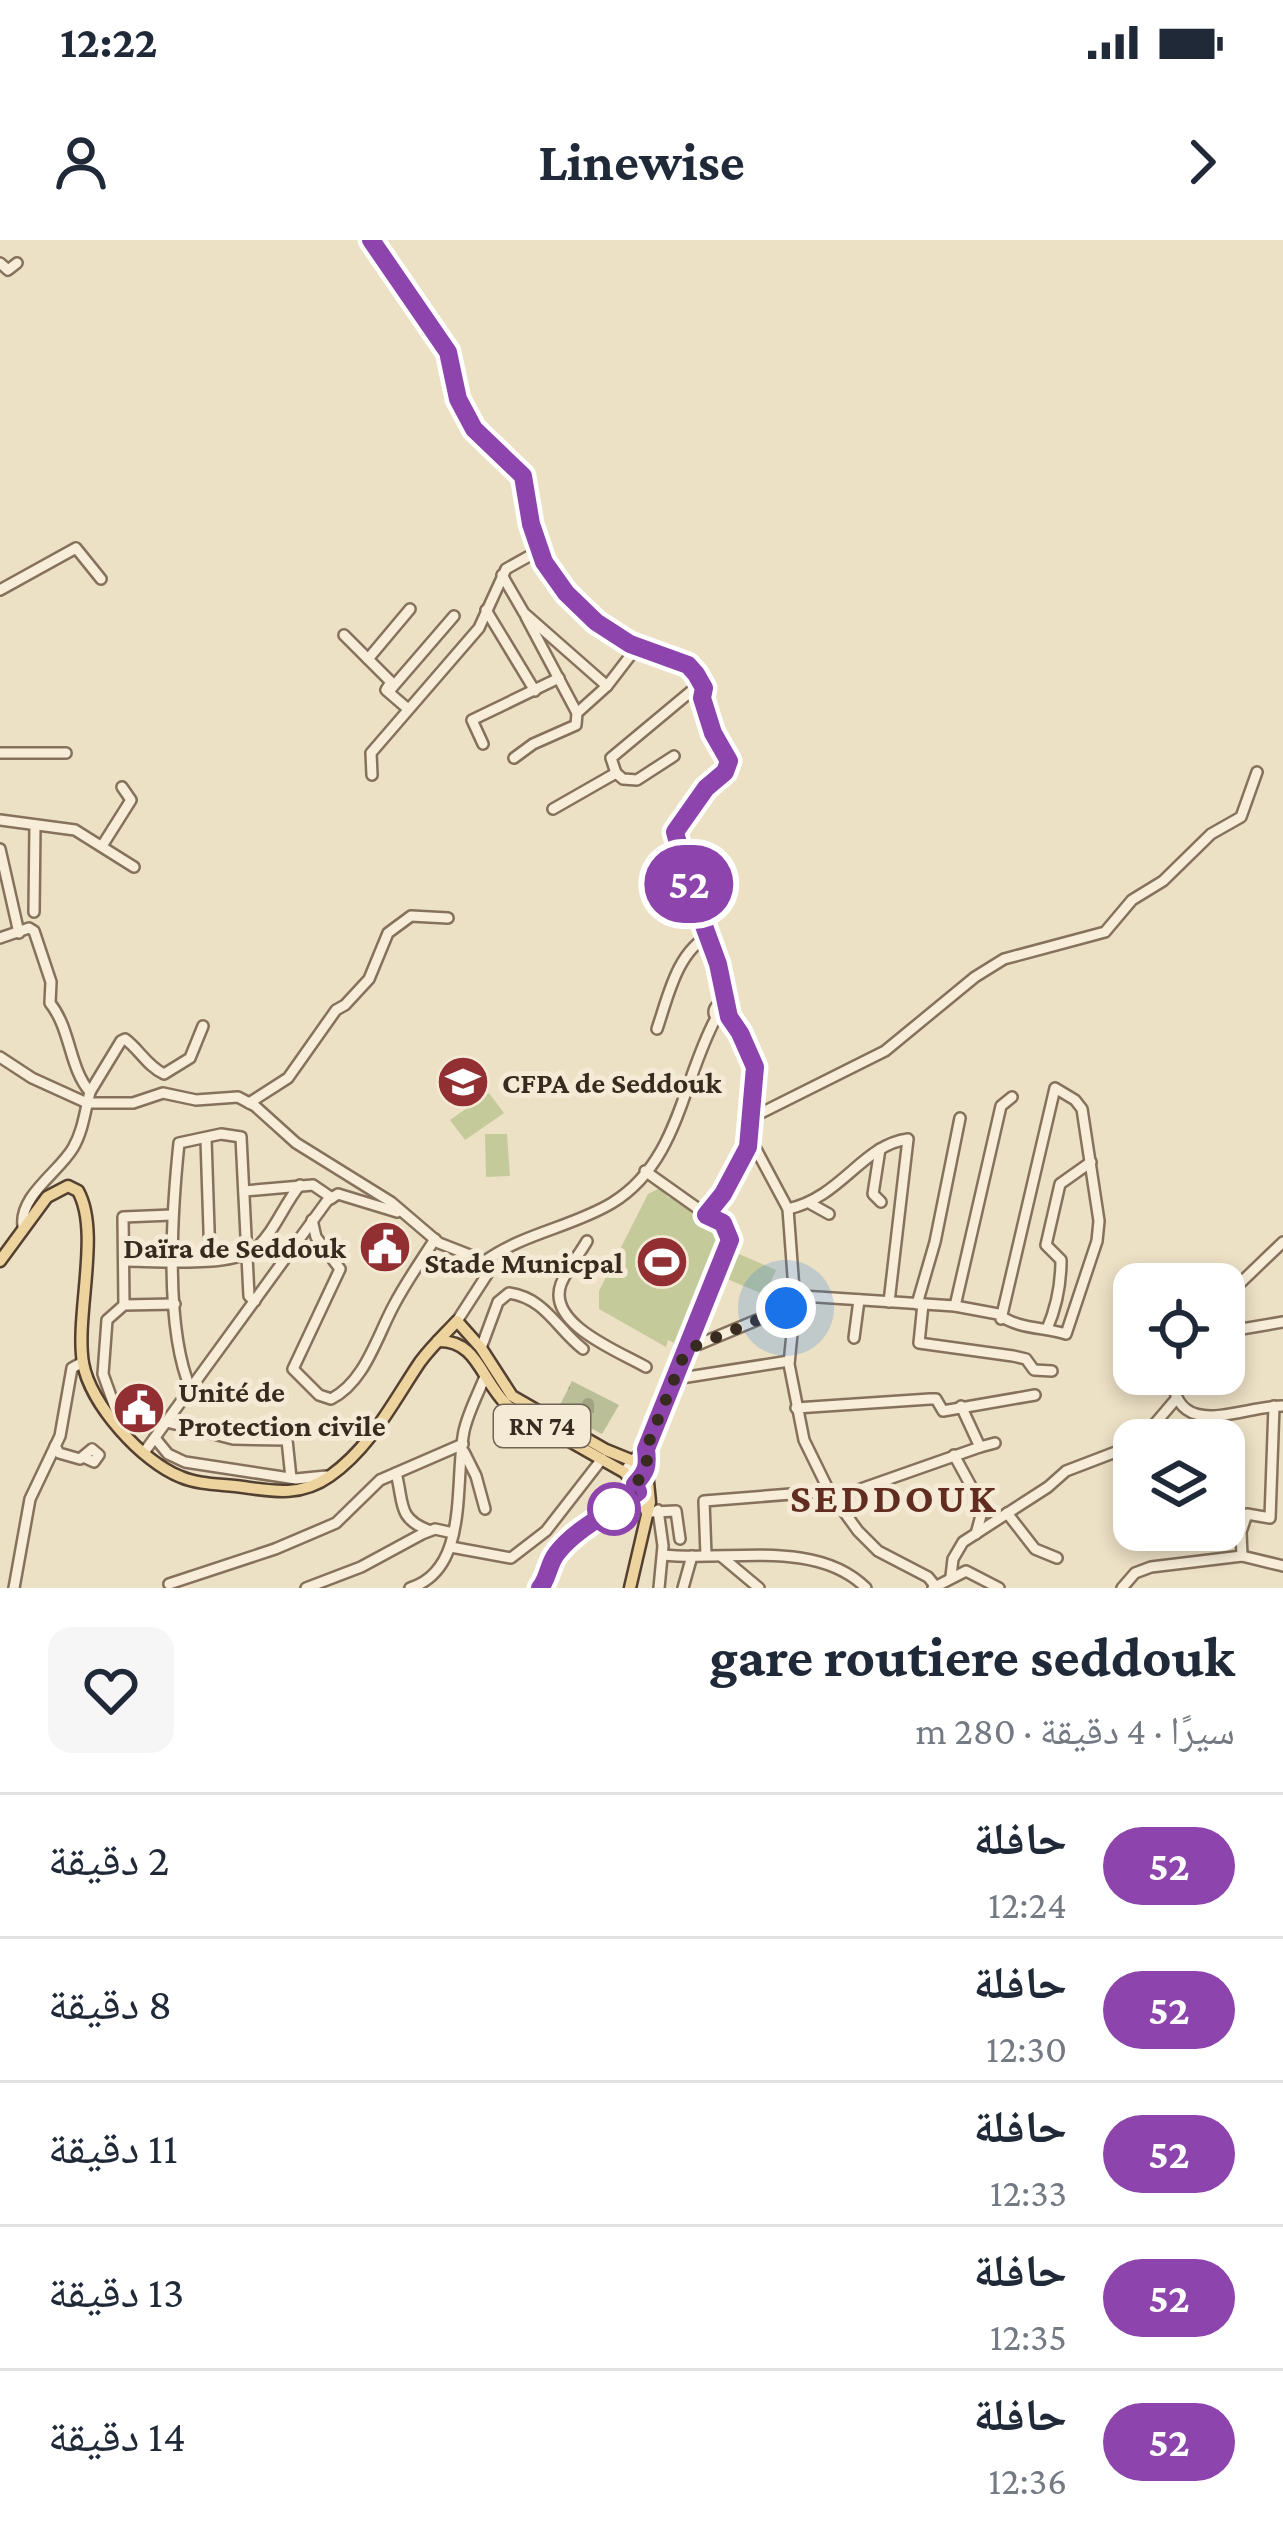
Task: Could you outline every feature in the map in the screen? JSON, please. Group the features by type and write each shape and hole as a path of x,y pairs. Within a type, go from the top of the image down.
{"main road":[{"path":"0,1261 22,1226 58,1188 68,1186 80,1193 86,1267 83,1362 100,1406 175,1475 202,1483 290,1492 331,1476 369,1439 438,1341 457,1322"},
{"name":"RN 74","path":"457,1322 481,1348 512,1396 627,1466 652,1512"},
{"name":"RN 74","path":"438,1341 461,1343 494,1393 525,1418 602,1459 646,1472"},
{"path":"630,1588 652,1512 646,1472"}],"street":[{"path":"371,240 448,352 458,399 474,429 523,476 540,550 580,609 611,633 688,665 701,683 713,733 729,761 675,832 689,885 710,935 724,1006 754,1061 750,1138 723,1194 706,1215"},
{"path":"0,263 8,270 17,263"},
{"path":"0,590 76,548 101,580"},
{"path":"372,775 371,753 460,653 478,628 506,568 540,550"},
{"path":"502,575 577,713 576,725 514,758"},
{"path":"368,659 410,609"},
{"path":"486,610 535,691"},
{"path":"524,613 607,686"},
{"path":"388,692 454,616"},
{"path":"344,635 391,682 388,692"},
{"path":"577,713 607,686 638,647"},
{"path":"483,744 472,719 560,678"},
{"path":"674,757 637,780 622,779 611,758 701,683"},
{"path":"388,692 409,709"},
{"path":"0,753 66,754"},
{"path":"751,1118 885,1052 975,977 1004,959 1105,932 1132,899 1163,881 1211,834 1241,817 1257,772"},
{"path":"554,809 616,773"},
{"path":"102,846 130,800 122,787"},
{"path":"0,820 62,826 134,867"},
{"path":"34,912 35,825"},
{"path":"0,849 19,933"},
{"path":"250,1103 288,1078 336,1010 361,990 388,933 411,916 448,918"},
{"path":"0,938 29,928 34,931 50,974 50,1003 58,1013 76,1060 77,1078 88,1098"},
{"path":"657,1029 683,959 701,938 710,935"},
{"path":"485,1261 507,1245 613,1202 645,1171 668,1144 724,1006"},
{"path":"22,1226 29,1202 72,1151 88,1098 121,1041 125,1039 154,1070 164,1074 190,1058 203,1026"},
{"path":"0,1057 32,1078 88,1098 134,1103 163,1094 196,1100 238,1097 296,1143 391,1202 434,1239 485,1261"},
{"path":"686,1350 802,1296 955,1306 998,1314 1001,1319 1017,1325 1066,1334 1099,1221 1082,1109 1076,1100 1054,1088 1001,1319"},
{"path":"955,1306 1001,1106 1012,1097"},
{"path":"960,1118 920,1304 919,1343 1013,1356 1026,1359 1034,1370 1052,1371"},
{"path":"191,1390 175,1304 172,1215 179,1143 221,1134 241,1137 249,1296 255,1301"},
{"path":"750,1138 788,1209 795,1303 789,1361 796,1408 804,1440 832,1494 878,1551 928,1577 935,1587 966,1571 999,1588"},
{"path":"206,1139 210,1261"},
{"path":"788,1209 811,1204 880,1149 908,1139 889,1302"},
{"path":"880,1149 873,1194 881,1202"},
{"path":"1047,1328 1057,1306 1061,1274 1061,1260 1046,1245 1060,1184 1090,1162"},
{"path":"540,1588 548,1579 554,1556 636,1488 646,1472 646,1449 730,1240 723,1223 645,1171"},
{"path":"124,1261 210,1261 246,1254 268,1233 300,1185"},
{"path":"244,1191 313,1185 332,1198"},
{"path":"145,1451 332,1198 338,1194 353,1197 398,1212"},
{"path":"811,1204 829,1214"},
{"path":"125,1432 109,1397 103,1349 107,1321 124,1304 123,1217 172,1215"},
{"path":"312,1220 316,1237 340,1269 293,1369 331,1400 343,1393 434,1239"},
{"path":"583,1349 566,1325 559,1295 586,1241"},
{"path":"1245,1279 1283,1242"},
{"path":"457,1322 488,1273 485,1261"},
{"path":"481,1348 498,1302 509,1293 526,1297 566,1325 646,1367"},
{"path":"854,1338 859,1300"},
{"path":"124,1304 175,1304"},
{"path":"1245,1328 1283,1322"},
{"path":"675,1379 789,1361"},
{"path":"14,1588 29,1499 65,1417 72,1368 83,1362"},
{"path":"410,1588 435,1576 451,1547 465,1428 484,1379"},
{"path":"1158,1419 1176,1395"},
{"path":"796,1408 936,1399 943,1411 1035,1396"},
{"path":"1176,1399 1196,1415 1216,1417 1279,1406 1270,1518 1247,1514 1241,1532 1242,1556"},
{"path":"961,1406 980,1447"},
{"path":"167,1422 233,1439 287,1439 291,1478"},
{"path":"155,1438 168,1454 184,1462 291,1478 331,1476"},
{"path":"706,1555 704,1501 832,1494 994,1443"},
{"path":"55,1446 59,1454 83,1456"},
{"path":"169,1584 336,1523 380,1480 462,1447"},
{"path":"462,1447 484,1509"},
{"path":"627,1466 646,1449"},
{"path":"951,1576 953,1559 963,1542 1082,1463 1113,1451"},
{"path":"954,1455 983,1508 976,1534"},
{"path":"451,1547 512,1558 547,1531 602,1459"},
{"path":"396,1473 404,1515 410,1523 453,1533"},
{"path":"658,1588 663,1555 652,1512 676,1511 680,1538"},
{"path":"1007,1513 1034,1549 1057,1558"},
{"path":"306,1588 361,1567 430,1531"},
{"path":"663,1555 750,1556 839,1566 866,1588"},
{"path":"681,1588 688,1556"},
{"path":"1122,1588 1135,1573 1151,1567 1242,1556 1283,1566"},
{"path":"722,1557 759,1588"}],"green space":[{"path":"489,1093 504,1113 465,1140 450,1120"},
{"path":"485,1134 507,1134 510,1176 486,1177"},
{"name":"Stade Municpal","path":"660,1188 722,1232 676,1344 668,1340 666,1347 599,1309 599,1291 648,1194"},
{"path":"732,1251 776,1270 765,1295 722,1277"},
{"path":"572,1381 619,1405 602,1434 557,1411"}],"bus line":[{"name":"52","path":"371,240 440,337 458,399 474,429 523,476 531,524 544,562 580,609 611,633 688,665 704,688 702,698 713,733 729,761 675,832 689,885 710,935 729,1017 755,1067 748,1147 706,1215 723,1223 730,1240 646,1449 648,1464 635,1484 638,1492 567,1543 554,1556 548,1579 540,1588"}],"place":[{"name":"CFPA de Seddouk","path":"463,1082"},
{"name":"Daïra de Seddouk","path":"385,1247"},
{"name":"Stade Municpal","path":"662,1262"},
{"name":"Unité de Protection civile","path":"139,1408"}],"district":[{"name":"SEDDOUK","path":"894,1497"}],"route":[{"path":"614,1509 638,1492 635,1484 648,1464 646,1449 686,1350 786,1308"}]}
